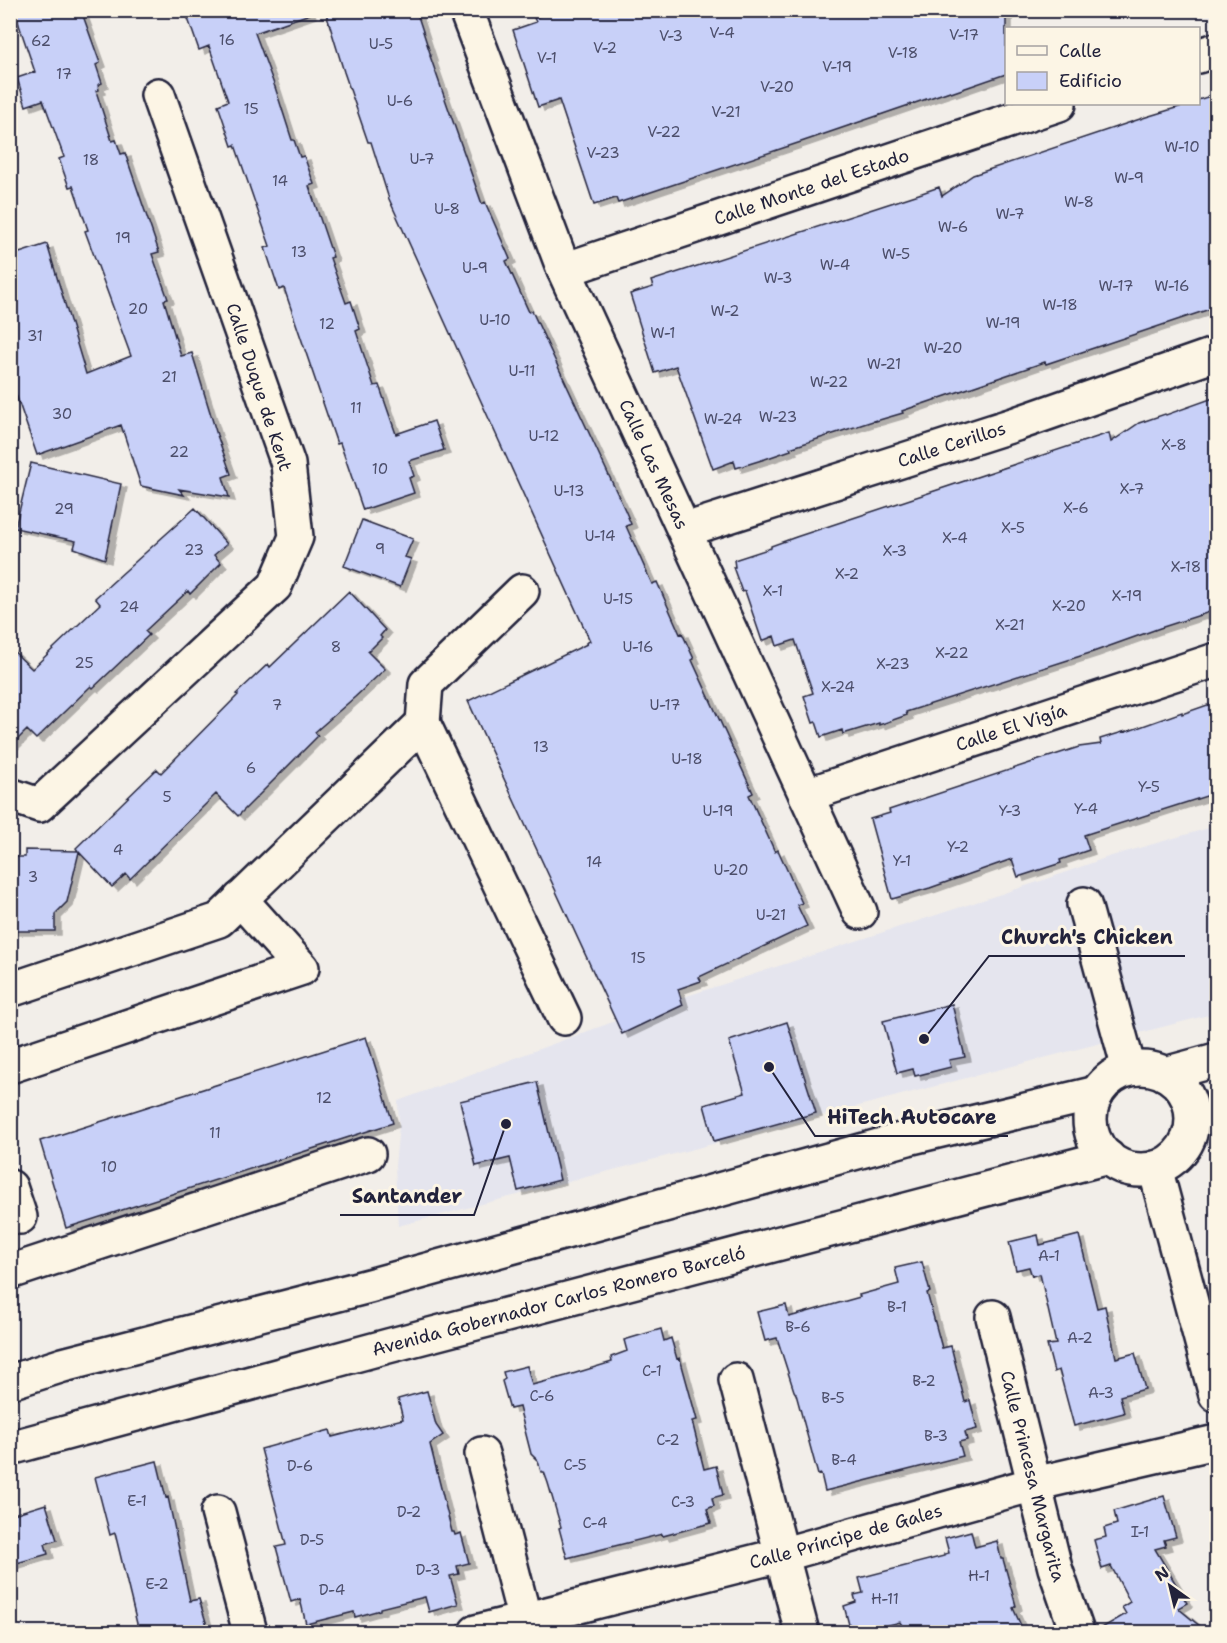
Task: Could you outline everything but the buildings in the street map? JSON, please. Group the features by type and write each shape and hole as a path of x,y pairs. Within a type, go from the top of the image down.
{"street":[{"name":"Calle Las Mesas","path":"466,10 564,270 860,912"},
{"path":"1200,55 1216,50"},
{"name":"Calle Duque de Kent","path":"10,795 39,805 275,586 296,537 288,465 158,95"},
{"name":"Calle Monte del Estado","path":"564,270 1056,105"},
{"name":"Calle Cerillos","path":"685,530 1016,424 1216,354"},
{"path":"522,591 426,684 423,723 564,1018"},
{"name":"Calle El Vigía","path":"806,795 1216,660"},
{"path":"10,990 219,920 423,723"},
{"path":"10,1066 302,968 240,899"},
{"path":"1084,904 1129,1069"},
{"path":"1165,1074 1216,1060"},
{"path":"1148,1068 1165,1074 1182,1088 1191,1106 1192,1125 1203,1134 1186,1144 1173,1160 1155,1168 1134,1169 1116,1163 1101,1150 1092,1132 1091,1112 1097,1093 1110,1078 1129,1069 1148,1068"},
{"path":"10,1382 63,1365 369,1286 908,1138 1097,1093"},
{"path":"10,1272 368,1154"},
{"name":"Avenida Gobernador Carlos Romero Barceló","path":"10,1448 1108,1157"},
{"path":"1155,1168 1216,1395"},
{"name":"Calle Princesa Margarita","path":"993,1317 1055,1568 1077,1632"},
{"path":"736,1380 802,1632"},
{"name":"Calle Príncipe de Gales","path":"476,1632 527,1627 1034,1484 1216,1442"},
{"path":"482,1454 527,1627"},
{"path":"218,1512 250,1632"}],"shaded area":[{"path":"1216,826 1216,1013 398,1226 395,1166 399,1125 398,1101 659,1005 1108,857"}],"place":[{"name":"Church's Chicken","path":"924,1039"},
{"name":"HiTech Autocare","path":"769,1067"},
{"name":"Santander","path":"506,1124"}]}
